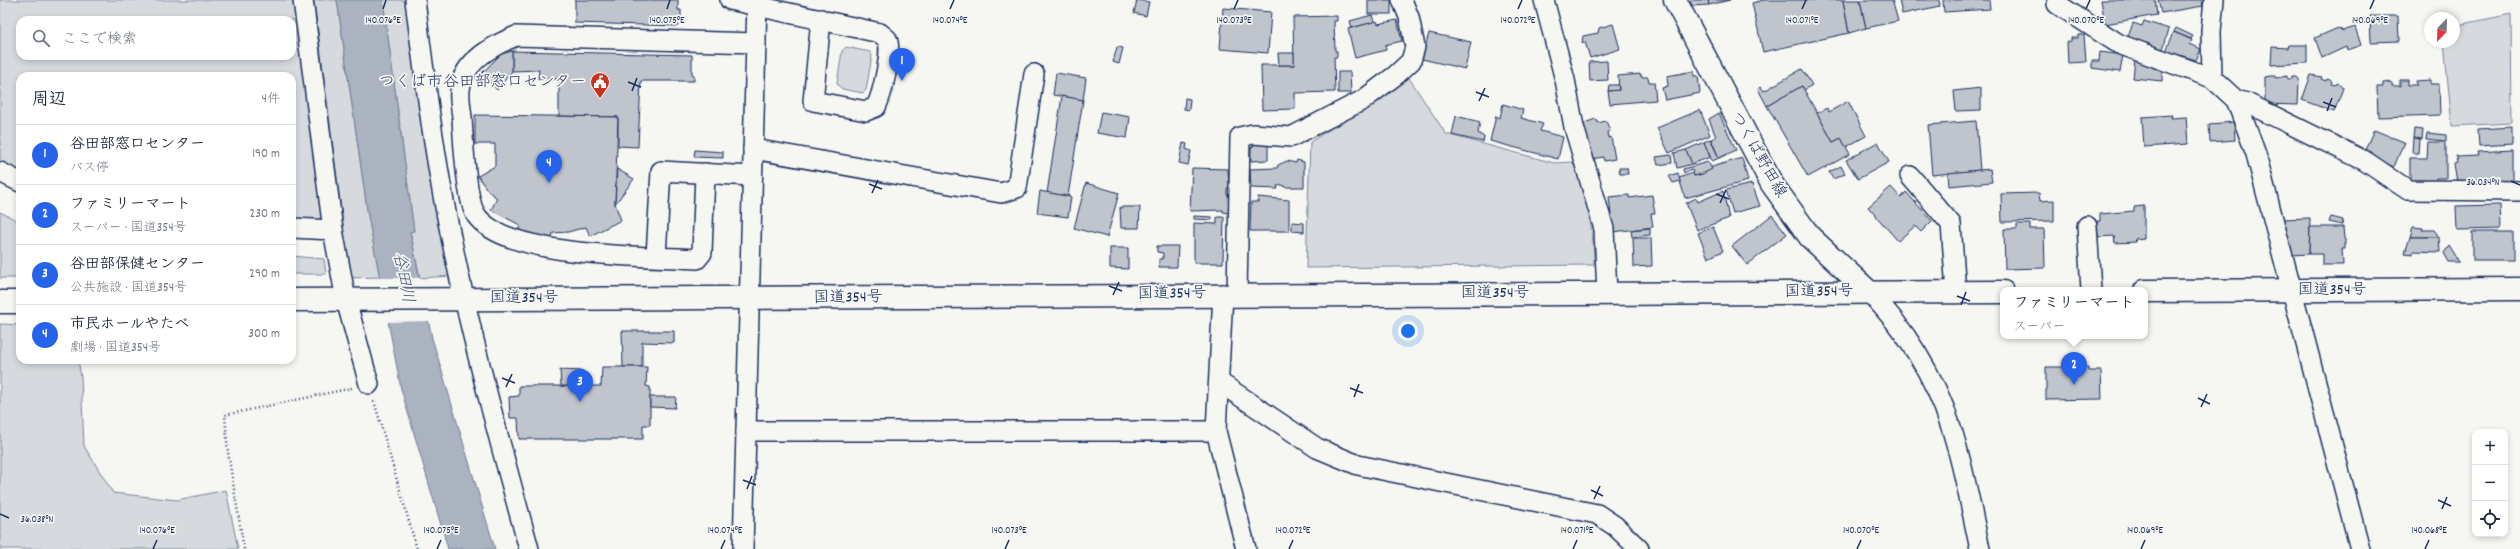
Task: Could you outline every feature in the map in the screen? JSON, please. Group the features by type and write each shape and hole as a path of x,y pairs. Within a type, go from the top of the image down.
{"main road":[{"name":"つくば野田線","path":"1675,0 1772,184 1810,237 1868,291"},
{"name":"国道354号","path":"2148,290 2520,289"},
{"name":"国道354号","path":"296,300 459,298 749,299 1230,294 1868,291 2000,292"},
{"path":"0,302 16,302"}],"street":[{"path":"303,0 333,230 352,300 369,384"},
{"path":"416,0 428,112 452,241 459,298 529,549"},
{"path":"730,0 757,2 880,33 887,40 888,57 881,96 876,107 866,111 813,101 821,19"},
{"path":"1246,549 1216,431 1230,294 1240,137 1253,134 1291,137 1363,100 1396,75 1411,61 1415,47 1414,33 1402,0"},
{"path":"1544,0 1565,80 1574,127 1604,229 1607,293"},
{"path":"2212,78 2212,31 2214,0"},
{"path":"743,549 757,2"},
{"path":"2056,4 2118,44 2212,78 2236,100 2256,154 2360,549"},
{"path":"705,174 702,253 697,259 566,250 527,244 493,230 476,215 468,182 460,89 465,75 476,60 492,46 516,36 756,43"},
{"path":"753,149 1001,193 1017,188 1034,74"},
{"path":"2236,100 2247,103 2365,161 2408,190 2520,190"},
{"path":"0,172 16,180"},
{"path":"656,256 661,172 752,176"},
{"path":"1910,176 1951,224 1956,292"},
{"path":"2087,226 2091,287"},
{"path":"296,228 333,230"},
{"path":"1868,291 1905,333 1935,388 1951,427 1980,549"},
{"path":"1220,382 1317,448 1358,465 1597,514 1615,526 1639,549"},
{"path":"746,431 1216,431"}],"path":[{"path":"244,549 228,452 225,415 369,384 417,549"}],"shaded area":[{"path":"0,0 295,0 322,220 296,219 296,72 16,72 16,173 0,163"},
{"path":"314,0 337,0 368,216 380,277 350,278"},
{"path":"383,0 405,0 436,203 451,276 420,278 410,231 414,231"},
{"path":"2511,14 2512,123 2452,126 2445,48 2460,48 2460,25"},
{"path":"846,47 870,52 872,56 866,90 863,93 842,89 837,84 842,51"},
{"path":"1409,78 1446,134 1554,163 1573,162 1582,187 1591,225 1594,265 1306,268 1310,142"},
{"path":"0,212 16,220 16,278 0,278"},
{"path":"296,256 324,259 326,274 296,274"},
{"path":"0,324 16,325 16,364 79,364 81,377 84,446 113,493 177,500 226,490 238,549 0,549"}],"water":[{"name":"谷田川","path":"337,0 383,0 414,231 410,232 432,338 495,549 448,549 401,389 368,216"}],"pier":[{"path":"378,278 422,278 431,321 386,322"}],"building":[{"path":"575,0 678,0 678,10 681,10 681,21 678,21 678,26 575,23"},
{"path":"1137,0 1149,2 1146,16 1134,13"},
{"path":"1368,0 1391,0 1391,14 1368,14"},
{"path":"1690,0 1708,0 1709,5 1692,6"},
{"path":"1708,0 1730,0 1709,5"},
{"path":"1764,0 1843,0 1849,33 1763,52 1752,3"},
{"path":"1843,0 1860,0 1866,28 1849,33"},
{"path":"1860,0 1892,0 1898,21 1866,28"},
{"path":"1899,0 1939,0 1940,6 1902,14"},
{"path":"1943,0 1989,0 1990,9 1944,12"},
{"path":"2101,0 2155,0 2157,15 2105,24"},
{"path":"2158,0 2202,0 2203,6 2161,13"},
{"path":"1223,8 1271,12 1268,53 1220,49"},
{"path":"1372,15 1374,22 1352,28 1350,21"},
{"path":"1337,16 1337,21 1334,21 1335,51 1337,51 1337,57 1334,57 1335,92 1295,93 1295,109 1262,110 1261,65 1294,65 1293,17"},
{"path":"2370,16 2398,16 2399,41 2371,42"},
{"path":"1397,20 1402,41 1385,45 1386,50 1355,58 1348,29 1377,21 1378,24"},
{"path":"2144,21 2169,29 2163,49 2128,37 2133,23 2142,26"},
{"path":"1613,24 1620,49 1590,58 1585,42 1582,43 1583,36 1598,33 1599,28"},
{"path":"2355,27 2361,45 2347,50 2346,47 2322,58 2315,38 2338,28 2343,31"},
{"path":"2176,28 2193,36 2191,39 2174,32"},
{"path":"2174,32 2192,40 2190,44 2201,49 2196,60 2166,51"},
{"path":"1429,33 1471,42 1465,69 1422,59"},
{"path":"2078,35 2084,35 2086,62 2068,63 2067,42 2071,41 2071,38 2078,38"},
{"path":"2289,45 2307,45 2307,63 2271,65 2272,47 2288,48"},
{"path":"1117,47 1123,48 1119,64 1113,62"},
{"name":"つくば市谷田部窓口センター","path":"512,51 692,55 692,74 694,75 694,81 641,81 638,147 618,146 618,117 559,116 559,79 538,79 539,70 512,71"},
{"path":"512,51 512,71 497,90 481,74 501,54"},
{"path":"2100,52 2123,55 2120,72 2092,68 2092,61 2099,61"},
{"path":"1278,53 1294,53 1294,65 1279,65"},
{"path":"2135,59 2154,66 2153,68 2162,69 2162,81 2133,78"},
{"path":"1607,61 1608,80 1590,81 1589,62"},
{"path":"1802,69 1812,85 1804,90 1802,86 1767,106 1758,89 1761,87 1764,91"},
{"path":"1694,71 1694,76 1698,76 1700,93 1665,100 1662,88 1668,86 1667,76"},
{"path":"1338,72 1350,72 1351,93 1338,93"},
{"path":"1056,73 1086,78 1083,100 1053,95"},
{"path":"1641,74 1641,77 1648,77 1649,82 1654,82 1656,100 1610,104 1608,91 1619,90 1618,76"},
{"path":"2311,75 2322,77 2321,79 2326,81 2327,79 2332,81 2331,84 2336,85 2337,83 2342,85 2343,88 2334,112 2302,100"},
{"path":"2276,76 2276,78 2287,76 2287,79 2297,77 2299,79 2298,105 2265,104 2265,77"},
{"path":"2400,80 2408,80 2408,85 2417,85 2416,81 2430,80 2430,84 2439,84 2440,115 2378,117 2377,87 2383,87 2383,83 2392,82 2392,86 2400,86"},
{"path":"1609,85 1618,85 1619,90 1608,91"},
{"path":"1802,86 1833,142 1841,138 1850,154 1808,177 1767,106"},
{"path":"1981,88 1981,110 1956,111 1954,91"},
{"path":"1062,96 1083,100 1068,196 1047,193"},
{"path":"1185,98 1190,99 1189,110 1184,109"},
{"path":"1848,101 1866,136 1846,147 1841,138 1833,142 1817,113 1827,108 1829,112"},
{"path":"1503,104 1523,110 1521,118 1543,124 1540,131 1563,137 1558,159 1490,141 1496,116 1500,118"},
{"path":"1700,110 1710,135 1669,153 1657,128"},
{"path":"1101,112 1130,117 1127,138 1097,133"},
{"path":"1719,113 1736,150 1719,158 1711,139 1716,137 1709,119"},
{"path":"475,115 618,117 615,204 621,220 590,236 586,227 568,232 553,233 552,239 518,233 520,225 491,210 497,198 487,190 478,176 495,166 495,144 475,144"},
{"path":"2172,115 2171,118 2186,117 2188,144 2144,147 2142,117"},
{"path":"1456,116 1480,122 1478,133 1484,137 1483,142 1452,135"},
{"path":"1596,119 1598,123 1606,121 1610,131 1607,132 1608,138 1611,137 1615,159 1604,161 1603,157 1591,159 1584,123"},
{"path":"1976,121 1980,170 1932,175 1928,125"},
{"path":"2234,122 2235,140 2210,142 2209,124"},
{"path":"2512,127 2512,144 2479,146 2478,129"},
{"path":"2414,129 2423,130 2422,139 2413,138"},
{"path":"2374,130 2404,142 2394,167 2363,153"},
{"path":"2427,133 2446,135 2446,141 2426,139"},
{"path":"2413,138 2419,139 2418,153 2412,153"},
{"path":"1710,139 1719,158 1712,161 1704,142"},
{"path":"1704,142 1710,157 1692,164 1686,150"},
{"path":"1878,142 1889,162 1858,179 1846,160"},
{"path":"2428,142 2446,142 2446,178 2436,178 2435,182 2410,182 2410,158 2427,158"},
{"path":"1183,143 1187,144 1186,149 1191,151 1188,165 1179,163"},
{"path":"1255,144 1268,144 1268,160 1251,161 1251,148"},
{"path":"695,150 723,152 723,158 694,157"},
{"path":"1686,150 1692,164 1677,168 1674,153"},
{"path":"2512,150 2512,183 2489,183 2489,181 2457,182 2454,164 2457,163 2456,157 2478,156 2477,152"},
{"path":"1671,155 1672,163 1658,165 1656,157"},
{"path":"1742,158 1748,181 1685,198 1679,178 1693,173 1694,176 1702,174 1712,167"},
{"path":"1297,160 1304,162 1304,187 1284,187 1283,185 1277,186 1278,189 1251,188 1250,169 1277,168 1278,165 1287,161 1296,163"},
{"path":"1708,162 1712,169 1702,174 1694,176 1692,170 1684,173 1683,169"},
{"path":"1841,166 1845,174 1833,179 1829,172"},
{"path":"1192,168 1228,169 1229,188 1227,188 1227,195 1230,196 1229,213 1223,212 1223,210 1190,211"},
{"path":"1619,168 1627,168 1628,174 1620,174"},
{"path":"617,169 634,179 615,204"},
{"path":"1990,169 1992,182 1949,186 1948,173"},
{"path":"1678,173 1680,181 1673,183 1669,176"},
{"path":"1086,183 1119,193 1107,237 1074,228"},
{"path":"1752,184 1760,206 1733,213 1726,190"},
{"path":"1891,187 1901,198 1906,192 1932,221 1921,232 1915,226 1898,241 1868,207"},
{"path":"1040,191 1071,197 1068,217 1037,213"},
{"path":"1723,191 1729,218 1697,230 1686,203 1696,198 1698,202"},
{"path":"2039,193 2040,201 2054,200 2054,221 2002,222 2001,194"},
{"path":"1629,195 1629,198 1652,195 1655,214 1651,214 1653,227 1613,232 1609,197"},
{"path":"1258,197 1289,200 1289,231 1250,231 1251,202 1258,202"},
{"path":"2500,205 2501,229 2457,230 2456,206"},
{"path":"2144,206 2144,238 2135,239 2136,242 2115,243 2114,236 2098,237 2097,221 2100,221 2100,214 2134,211 2134,207"},
{"path":"1120,207 1140,207 1139,228 1121,228"},
{"path":"1772,215 1787,234 1747,265 1732,246"},
{"path":"1194,216 1212,217 1212,220 1194,219"},
{"path":"1217,217 1224,217 1223,263 1194,263 1194,223 1217,224"},
{"path":"2331,217 2343,220 2342,225 2329,222"},
{"path":"2310,218 2309,254 2291,255 2282,219"},
{"path":"1292,222 1304,223 1304,232 1292,231"},
{"path":"2017,224 2030,224 2030,229 2044,229 2045,268 2005,269 2004,229 2017,229"},
{"path":"1713,227 1723,251 1708,258 1698,233"},
{"path":"2310,227 2343,227 2345,249 2342,249 2343,265 2323,265 2323,254 2309,254"},
{"path":"2413,227 2423,228 2422,230 2434,230 2439,237 2410,237"},
{"path":"1650,228 1650,235 1632,237 1631,230"},
{"path":"2473,232 2514,232 2514,260 2473,260"},
{"path":"2410,237 2439,237 2440,252 2413,251 2413,254 2405,253"},
{"path":"1633,238 1651,238 1652,266 1634,267"},
{"path":"1157,246 1178,246 1177,267 1159,267 1159,259 1163,259 1163,253 1157,252"},
{"path":"2449,246 2459,262 2449,262 2444,253"},
{"path":"1110,248 1128,248 1128,269 1110,268"},
{"path":"622,331 674,331 674,343 642,342 642,367 623,367"},
{"path":"602,367 647,367 646,386 650,387 650,425 643,425 643,439 519,439 518,418 510,418 509,397 519,396 519,386 601,386"},
{"path":"2046,367 2088,367 2088,371 2101,371 2102,399 2046,400"},
{"path":"560,370 583,371 584,386 561,386"},
{"path":"650,397 676,397 675,408 650,407"}],"place":[{"name":"谷田部窓口センター","path":"902,81"},
{"name":"つくば市谷田部窓口センター","path":"600,99"},
{"name":"市民ホールやたべ","path":"549,183"},
{"name":"ファミリーマート","path":"2074,385"},
{"name":"谷田部保健センター","path":"580,402"}]}
